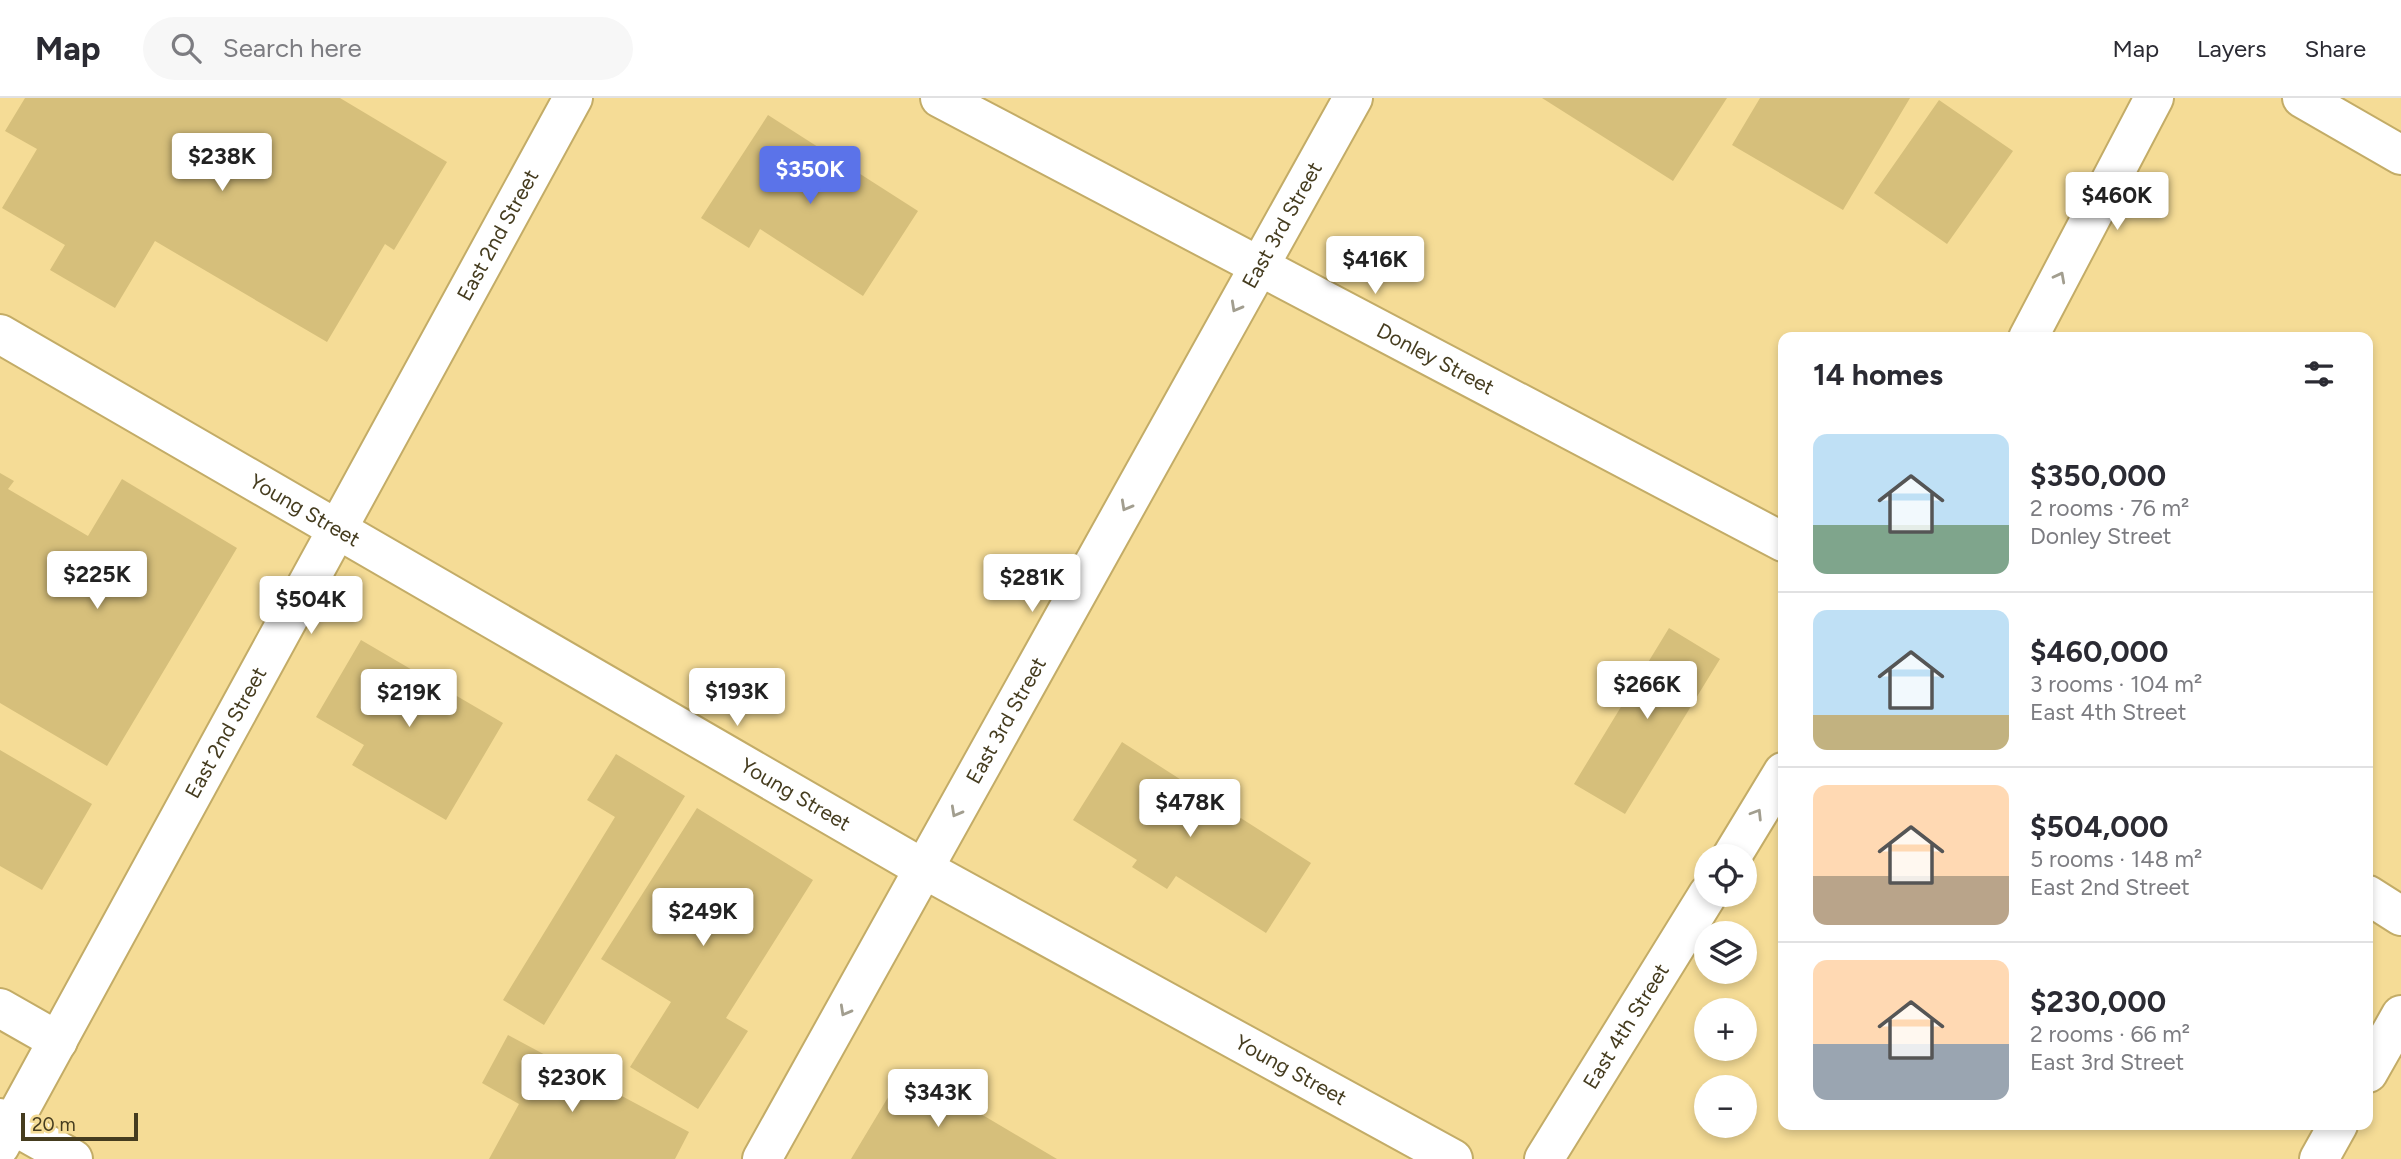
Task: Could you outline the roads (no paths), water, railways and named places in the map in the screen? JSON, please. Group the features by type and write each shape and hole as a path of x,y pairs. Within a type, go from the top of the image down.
{"street":[{"name":"East 2nd Street","path":"4,1129 58,1041 334,530 573,98"},
{"name":"Donley Street","path":"940,98 1258,268 1778,539"},
{"name":"East 3rd Street","path":"762,1159 1353,98"},
{"path":"2031,332 2154,98"},
{"path":"2302,98 2401,155"},
{"name":"Young Street","path":"0,334 334,530 924,869 1453,1159"},
{"path":"1739,844 1778,780"},
{"path":"2373,898 2401,916"},
{"name":"East 4th Street","path":"1544,1159 1700,907"},
{"path":"0,1008 58,1041"},
{"path":"2373,1064 2401,1015"},
{"path":"4,1129 73,1159"},
{"path":"2319,1159 2335,1130"}]}
